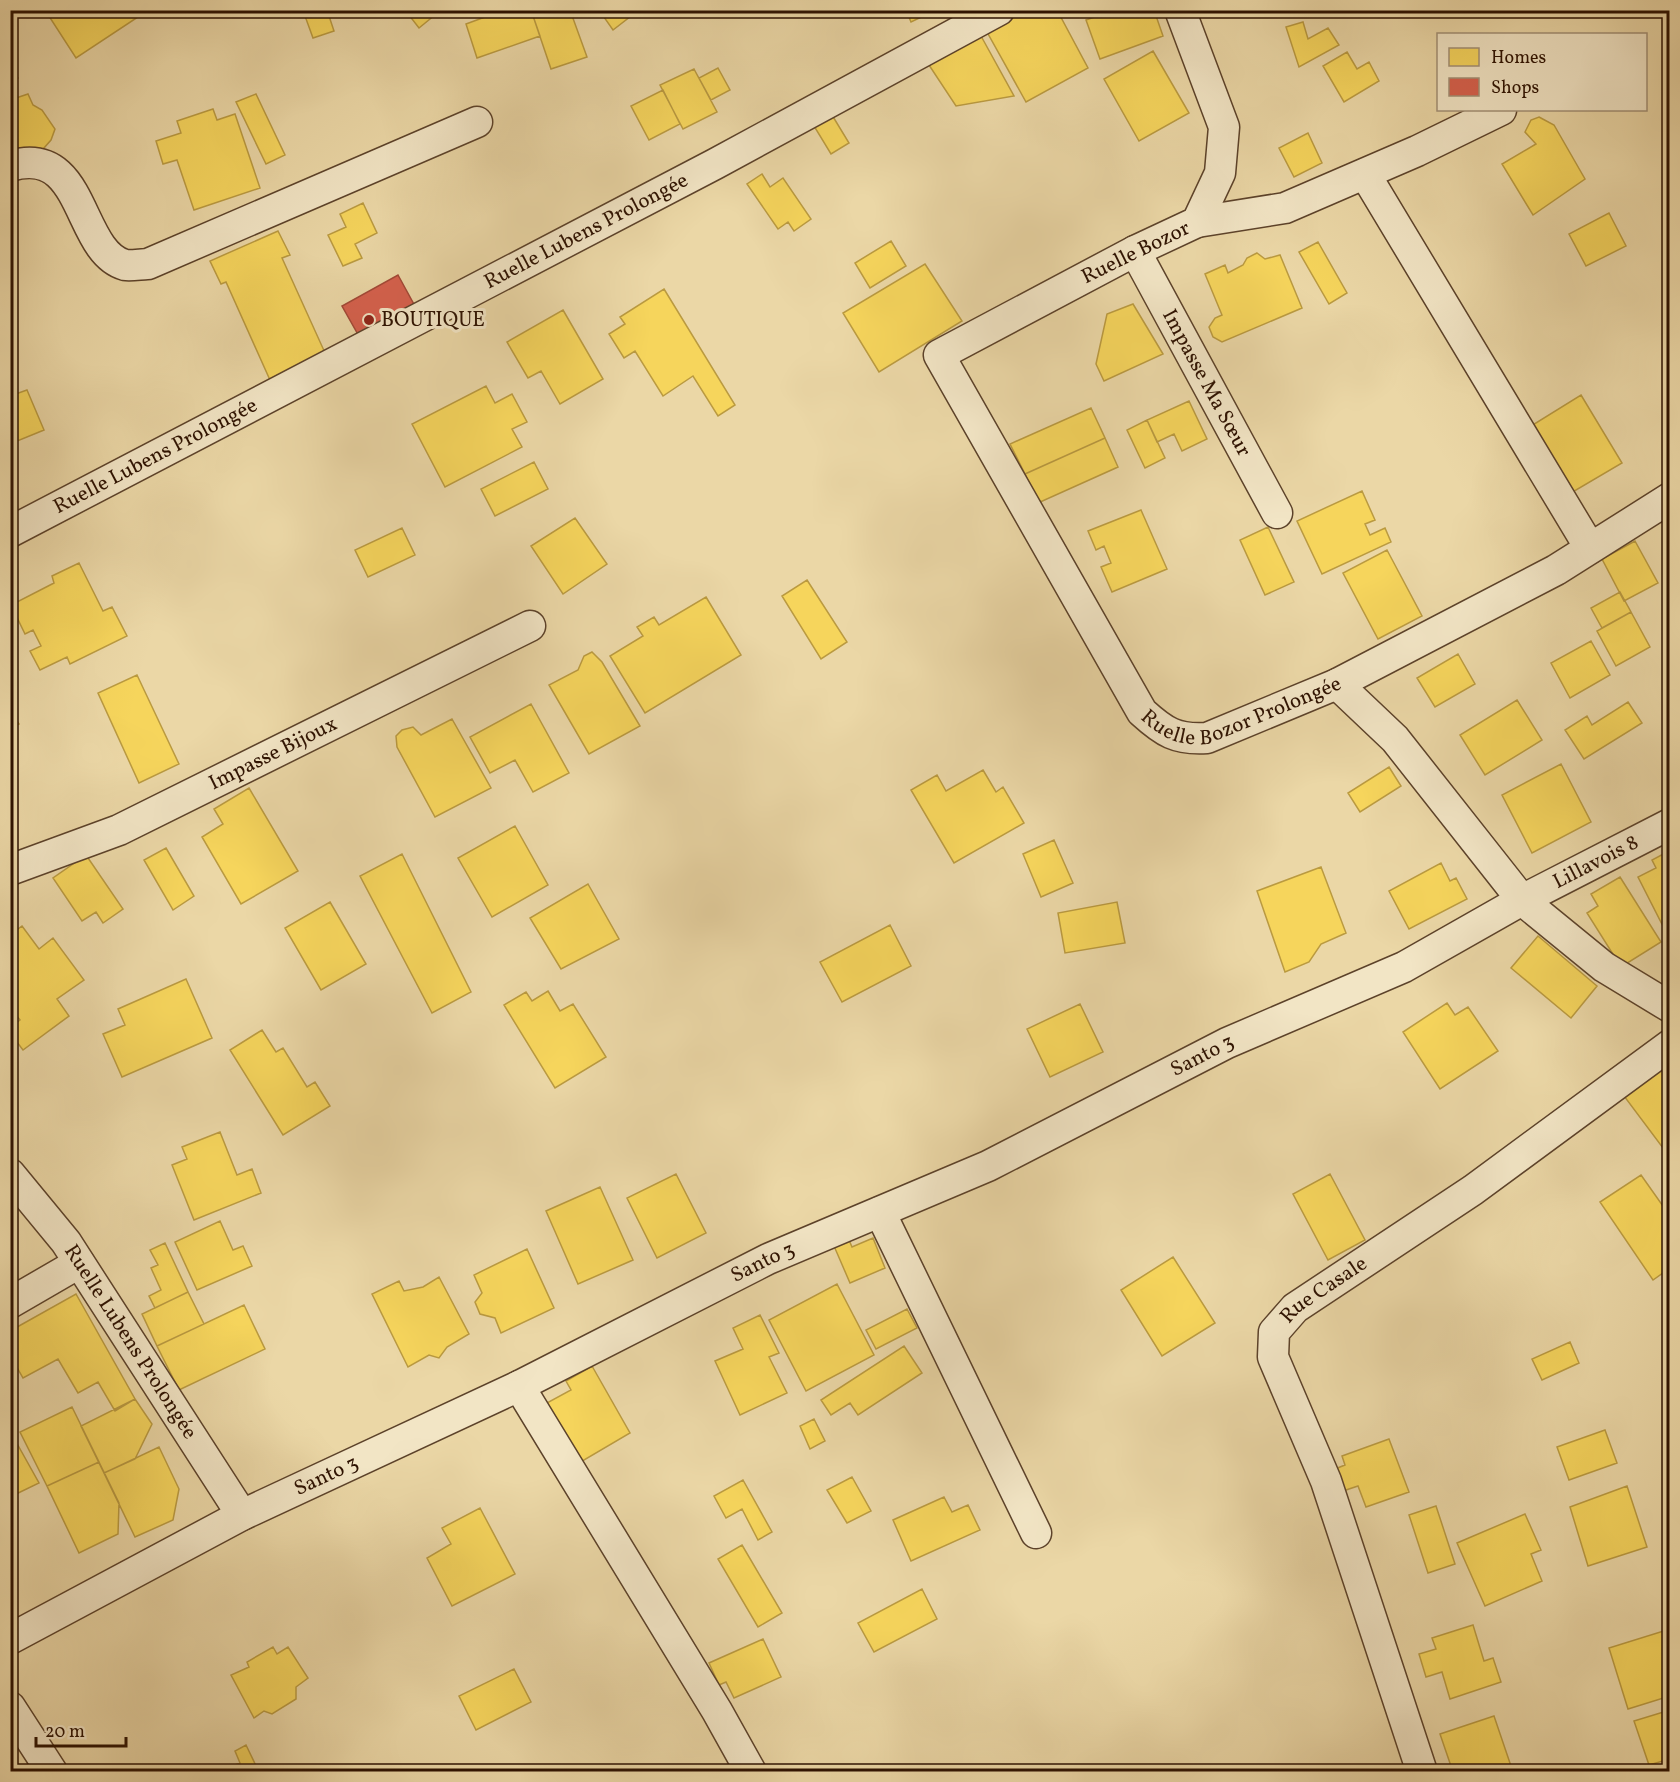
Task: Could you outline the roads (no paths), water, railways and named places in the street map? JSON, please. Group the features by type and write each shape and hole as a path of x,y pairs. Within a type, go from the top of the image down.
{"street":[{"name":"Ruelle Lubens Prolongée","path":"10,532 705,169 999,10"},
{"name":"Ruelle Bozor","path":"939,355 1135,251 1197,222 1220,173 1224,127 1180,10"},
{"path":"1197,222 1285,208 1365,174 1499,111"},
{"path":"10,166 27,161 50,167 62,176 107,253 125,265 148,264 477,122"},
{"path":"1365,174 1590,548"},
{"name":"Impasse Ma Sœur","path":"1135,251 1277,513"},
{"name":"Ruelle Bozor Prolongée","path":"939,355 1142,712 1161,730 1186,740 1207,738 1338,684 1556,570 1670,498"},
{"name":"Impasse Bijoux","path":"10,870 119,830 530,626"},
{"path":"1338,684 1395,739 1522,900 1604,967 1670,1006"},
{"name":"Lillavois 8","path":"1522,900 1670,824"},
{"name":"Santo 3","path":"10,1639 242,1515 519,1386 768,1259 988,1166 1227,1043 1404,967 1522,900"},
{"name":"Rue Casale","path":"1422,1772 1326,1481 1273,1357 1274,1332 1295,1308 1473,1190 1670,1045"},
{"name":"Ruelle Lubens Prolongée","path":"10,1174 66,1242 242,1515"},
{"path":"880,1212 1036,1533"},
{"path":"10,1303 79,1263"},
{"path":"519,1386 717,1711 750,1772"},
{"path":"10,1707 52,1772"}],"place":[{"name":"BOUTIQUE","path":"369,320"}]}
